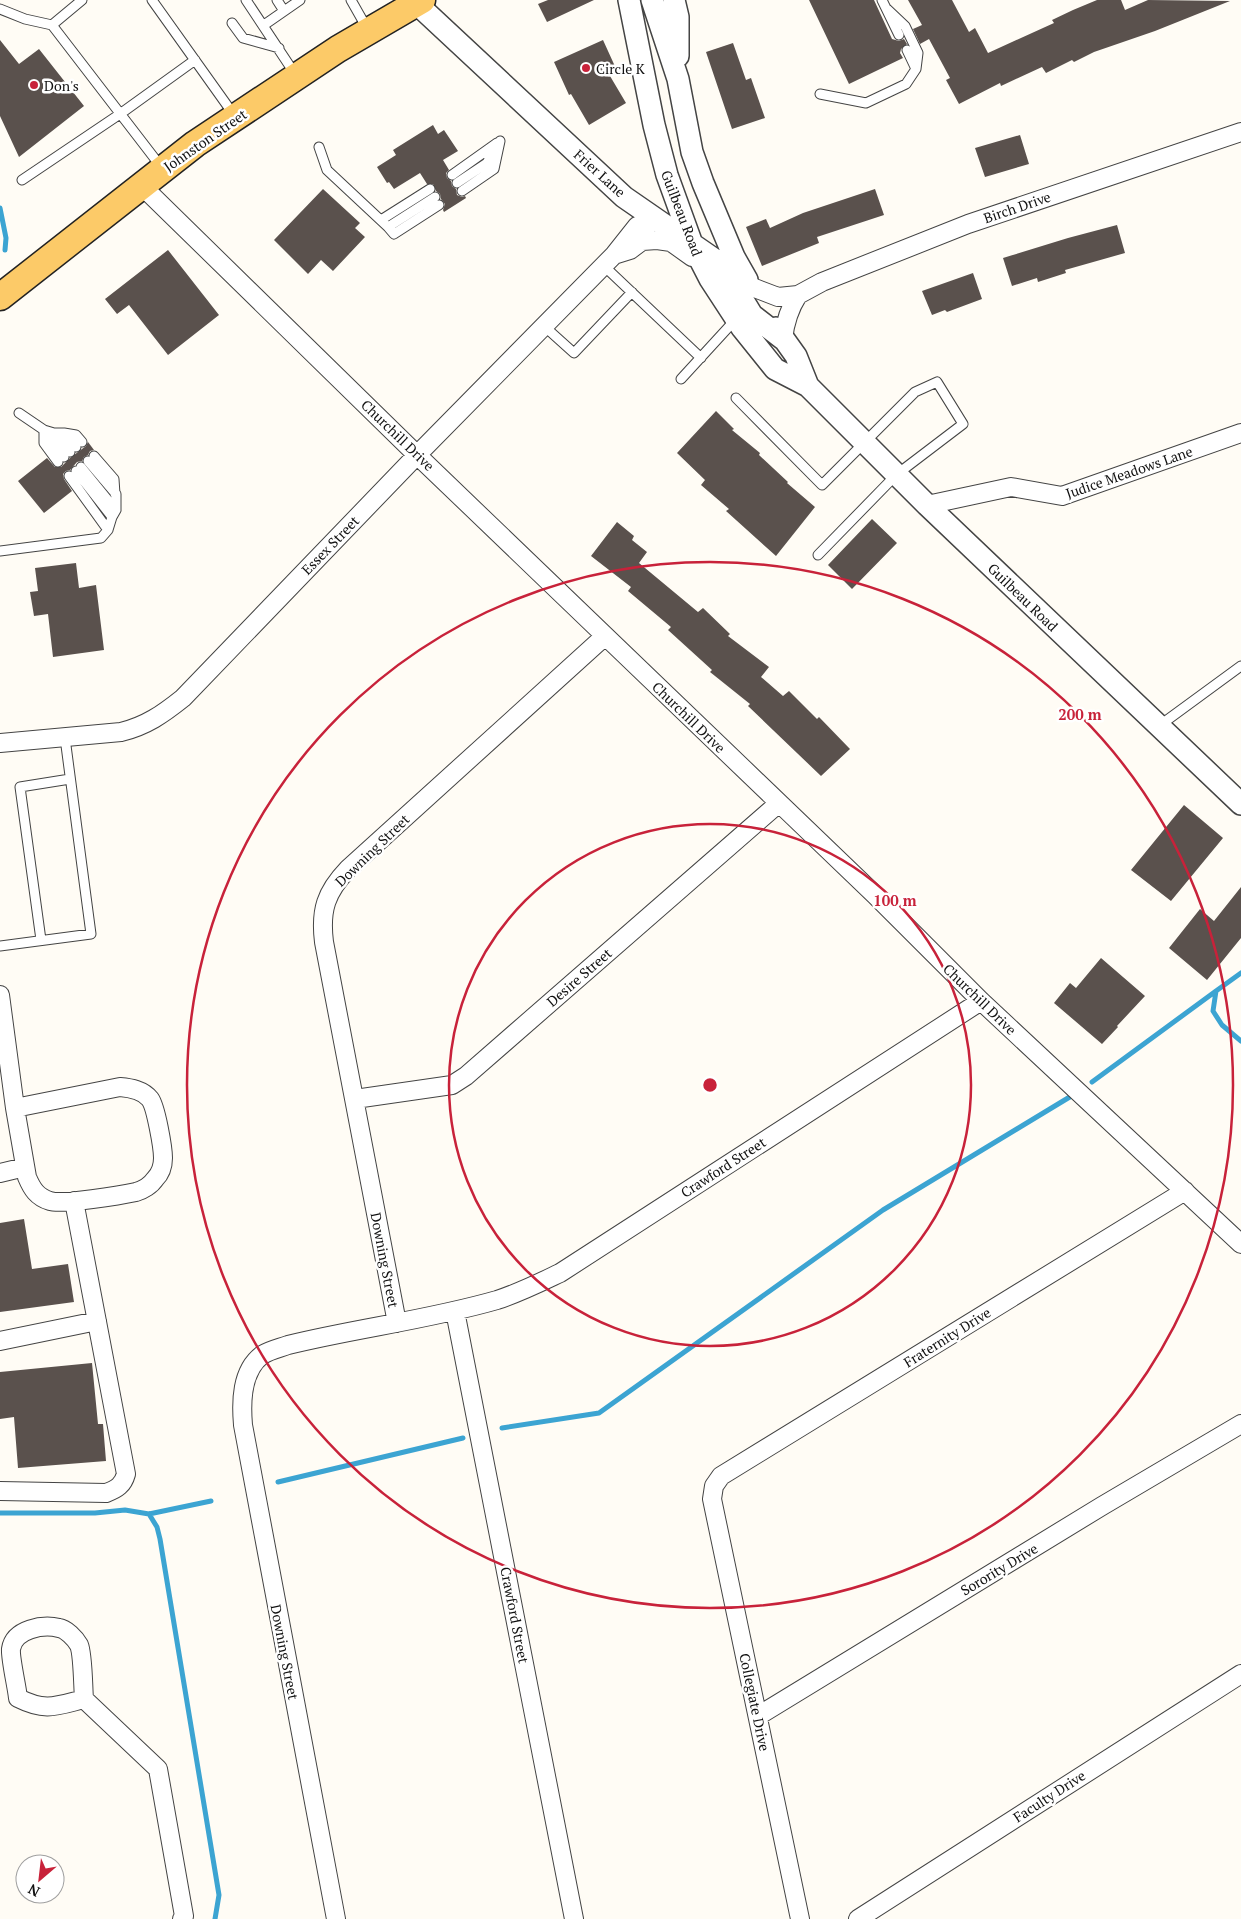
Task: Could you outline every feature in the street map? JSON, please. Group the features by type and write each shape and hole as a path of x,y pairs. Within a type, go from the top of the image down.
{"main road":[{"name":"Johnston Street","path":"0,297 195,144 417,1"}],"street":[{"name":"Guilbeau Road","path":"629,0 654,125 667,175 692,244 703,266 737,319 775,369 808,386 927,506 1241,804"},
{"name":"Guilbeau Road","path":"652,0 678,79 692,152 703,183 734,257 783,339 796,356 808,386"},
{"path":"674,0 678,17 678,79"},
{"name":"Frier Lane","path":"417,1 624,196 657,221 721,264 752,315 783,339"},
{"name":"Birch Drive","path":"752,287 778,297 798,295 822,282 968,224 1241,132"},
{"name":"Churchill Drive","path":"142,185 417,455 779,803 981,1001 1241,1244"},
{"name":"Essex Street","path":"0,743 130,730 161,716 183,698 417,455 609,261 637,226 657,221"},
{"name":"Essex Street","path":"609,261 642,241 657,240 671,242 703,266"},
{"path":"783,339 784,323 798,295"},
{"name":"Judice Meadows Lane","path":"927,506 1011,487 1062,496 1241,433"},
{"name":"Downing Street","path":"336,1919 243,1425 241,1400 243,1390 255,1363 261,1356 270,1351 313,1339 397,1323 323,932 323,912 330,890 348,869 605,636"},
{"name":"Desire Street","path":"355,1099 452,1085 466,1076 779,803"},
{"path":"0,995 15,1108 25,1167 31,1188 39,1196 55,1202 137,1192 148,1187 161,1170 163,1159 155,1106 150,1098 142,1092 132,1088 120,1087 15,1108"},
{"name":"Crawford Street","path":"397,1323 455,1311 498,1299 529,1288 560,1273 981,1001"},
{"path":"0,1173 25,1167"},
{"name":"Fraternity Drive","path":"714,1486 721,1476 1185,1192"},
{"path":"0,1491 106,1493 116,1490 122,1484 126,1474 74,1200"},
{"name":"Crawford Street","path":"455,1311 574,1919"},
{"path":"0,1341 97,1321"},
{"name":"Sorority Drive","path":"758,1716 1102,1506 1241,1424"},
{"name":"Collegiate Drive","path":"714,1486 712,1498 800,1919"},
{"path":"84,1698 51,1708 33,1705 18,1698 12,1649 17,1636 26,1630 40,1628 60,1628 69,1634 79,1646 84,1698 158,1769 184,1916 182,1919"},
{"name":"Faculty Drive","path":"858,1919 1241,1674"}],"lane":[{"path":"52,25 82,0"},
{"path":"152,0 236,117"},
{"path":"246,0 297,77"},
{"path":"277,0 284,11"},
{"path":"264,25 300,0"},
{"path":"351,0 369,31"},
{"path":"884,4 900,35"},
{"path":"820,94 866,103 906,84 916,69 918,53 905,26 884,4"},
{"path":"0,9 25,19 52,25 163,169"},
{"path":"232,23 242,38 279,48"},
{"path":"907,50 916,69"},
{"path":"22,180 120,114 195,60"},
{"path":"452,175 500,141"},
{"path":"500,141 494,169 460,187 487,163 500,141"},
{"path":"319,147 327,170 394,234 435,197 381,220"},
{"path":"609,261 632,292 701,358"},
{"path":"544,326 574,353 632,292"},
{"path":"681,379 737,319"},
{"path":"736,398 822,485 915,392 937,382 963,424 896,475 818,555"},
{"path":"19,412 70,452"},
{"path":"44,430 76,435 70,452"},
{"path":"54,433 70,452"},
{"path":"0,551 101,538 108,530 114,514 116,494 82,466"},
{"path":"82,466 114,514"},
{"path":"82,466 108,530"},
{"path":"1159,726 1241,666"},
{"path":"0,946 91,934 64,738"},
{"path":"41,940 20,787 70,779"}],"building":[{"path":"548,0 594,0 547,22 538,4"},
{"path":"809,0 874,0 892,39 899,41 904,39 907,44 901,49 900,53 903,58 849,84"},
{"path":"908,0 952,0 969,32 975,28 988,53 1054,23 1052,20 1097,0 1121,0 1125,10 1148,0 1230,1 1155,31 1094,52 1074,62 1072,60 1046,73 1042,67 1001,86 1000,83 959,104 946,80 950,78 929,39 920,44 913,29 922,25"},
{"name":"Don's","path":"0,40 19,64 39,49 84,106 19,157 0,116"},
{"path":"603,40 618,73 610,76 626,103 589,125 571,94 569,95 554,62"},
{"path":"733,43 746,80 751,78 765,118 732,129 706,52"},
{"path":"433,125 438,134 444,130 458,151 443,160 449,170 446,173 447,178 456,189 457,195 465,196 466,198 444,212 445,204 440,194 436,191 433,184 427,184 420,173 394,189 389,182 387,183 377,167 396,155 393,150"},
{"path":"1020,135 1029,164 985,177 975,148"},
{"path":"323,189 360,223 355,228 365,237 333,271 321,260 308,274 274,240"},
{"path":"875,189 884,215 817,237 819,243 762,266 746,227 766,219 770,228 803,213"},
{"path":"1117,225 1125,253 1065,270 1066,273 1038,282 1037,278 1012,286 1003,258"},
{"path":"168,250 219,315 168,355 129,305 117,314 105,299"},
{"path":"973,273 982,299 947,312 945,310 932,315 922,291"},
{"path":"716,411 734,429 732,430 760,453 759,455 787,483 815,507 776,556 726,511 729,509 701,485 705,480 677,453"},
{"path":"88,442 94,450 90,451 82,461 77,462 70,470 63,474 72,491 44,513 18,481 47,458 55,467 61,467 86,446"},
{"path":"872,519 897,543 852,589 828,565"},
{"path":"617,522 634,536 632,540 647,552 639,563 698,612 703,608 730,634 728,636 769,667 761,677 783,696 789,691 817,719 819,717 850,749 821,776 748,706 750,704 710,672 712,670 668,630 671,627 628,591 631,587 591,556"},
{"path":"76,563 79,588 96,585 104,650 53,657 48,614 34,616 30,592 38,591 35,568"},
{"path":"1184,805 1223,838 1171,901 1131,870"},
{"path":"1241,887 1241,938 1207,980 1169,948 1200,909 1214,921"},
{"path":"1101,958 1145,996 1102,1044 1054,1003 1070,983 1076,988"},
{"path":"24,1219 32,1269 68,1264 74,1302 0,1312 0,1223"},
{"path":"92,1363 98,1424 103,1424 106,1461 18,1468 14,1417 0,1419 0,1372"}],"waterway":[{"path":"0,208 6,238 5,250"},
{"path":"1241,973 1216,991 1213,1011 1222,1025 1241,1041"},
{"path":"1092,1082 1216,991"},
{"path":"502,1428 599,1413 883,1210 1073,1095"},
{"path":"278,1482 463,1438"},
{"path":"0,1513 95,1513 125,1510 149,1514 211,1501"},
{"path":"149,1514 157,1527 160,1539 219,1895 215,1919"}],"place":[{"name":"Circle K","path":"586,68"},
{"name":"Don's","path":"34,85"}]}
